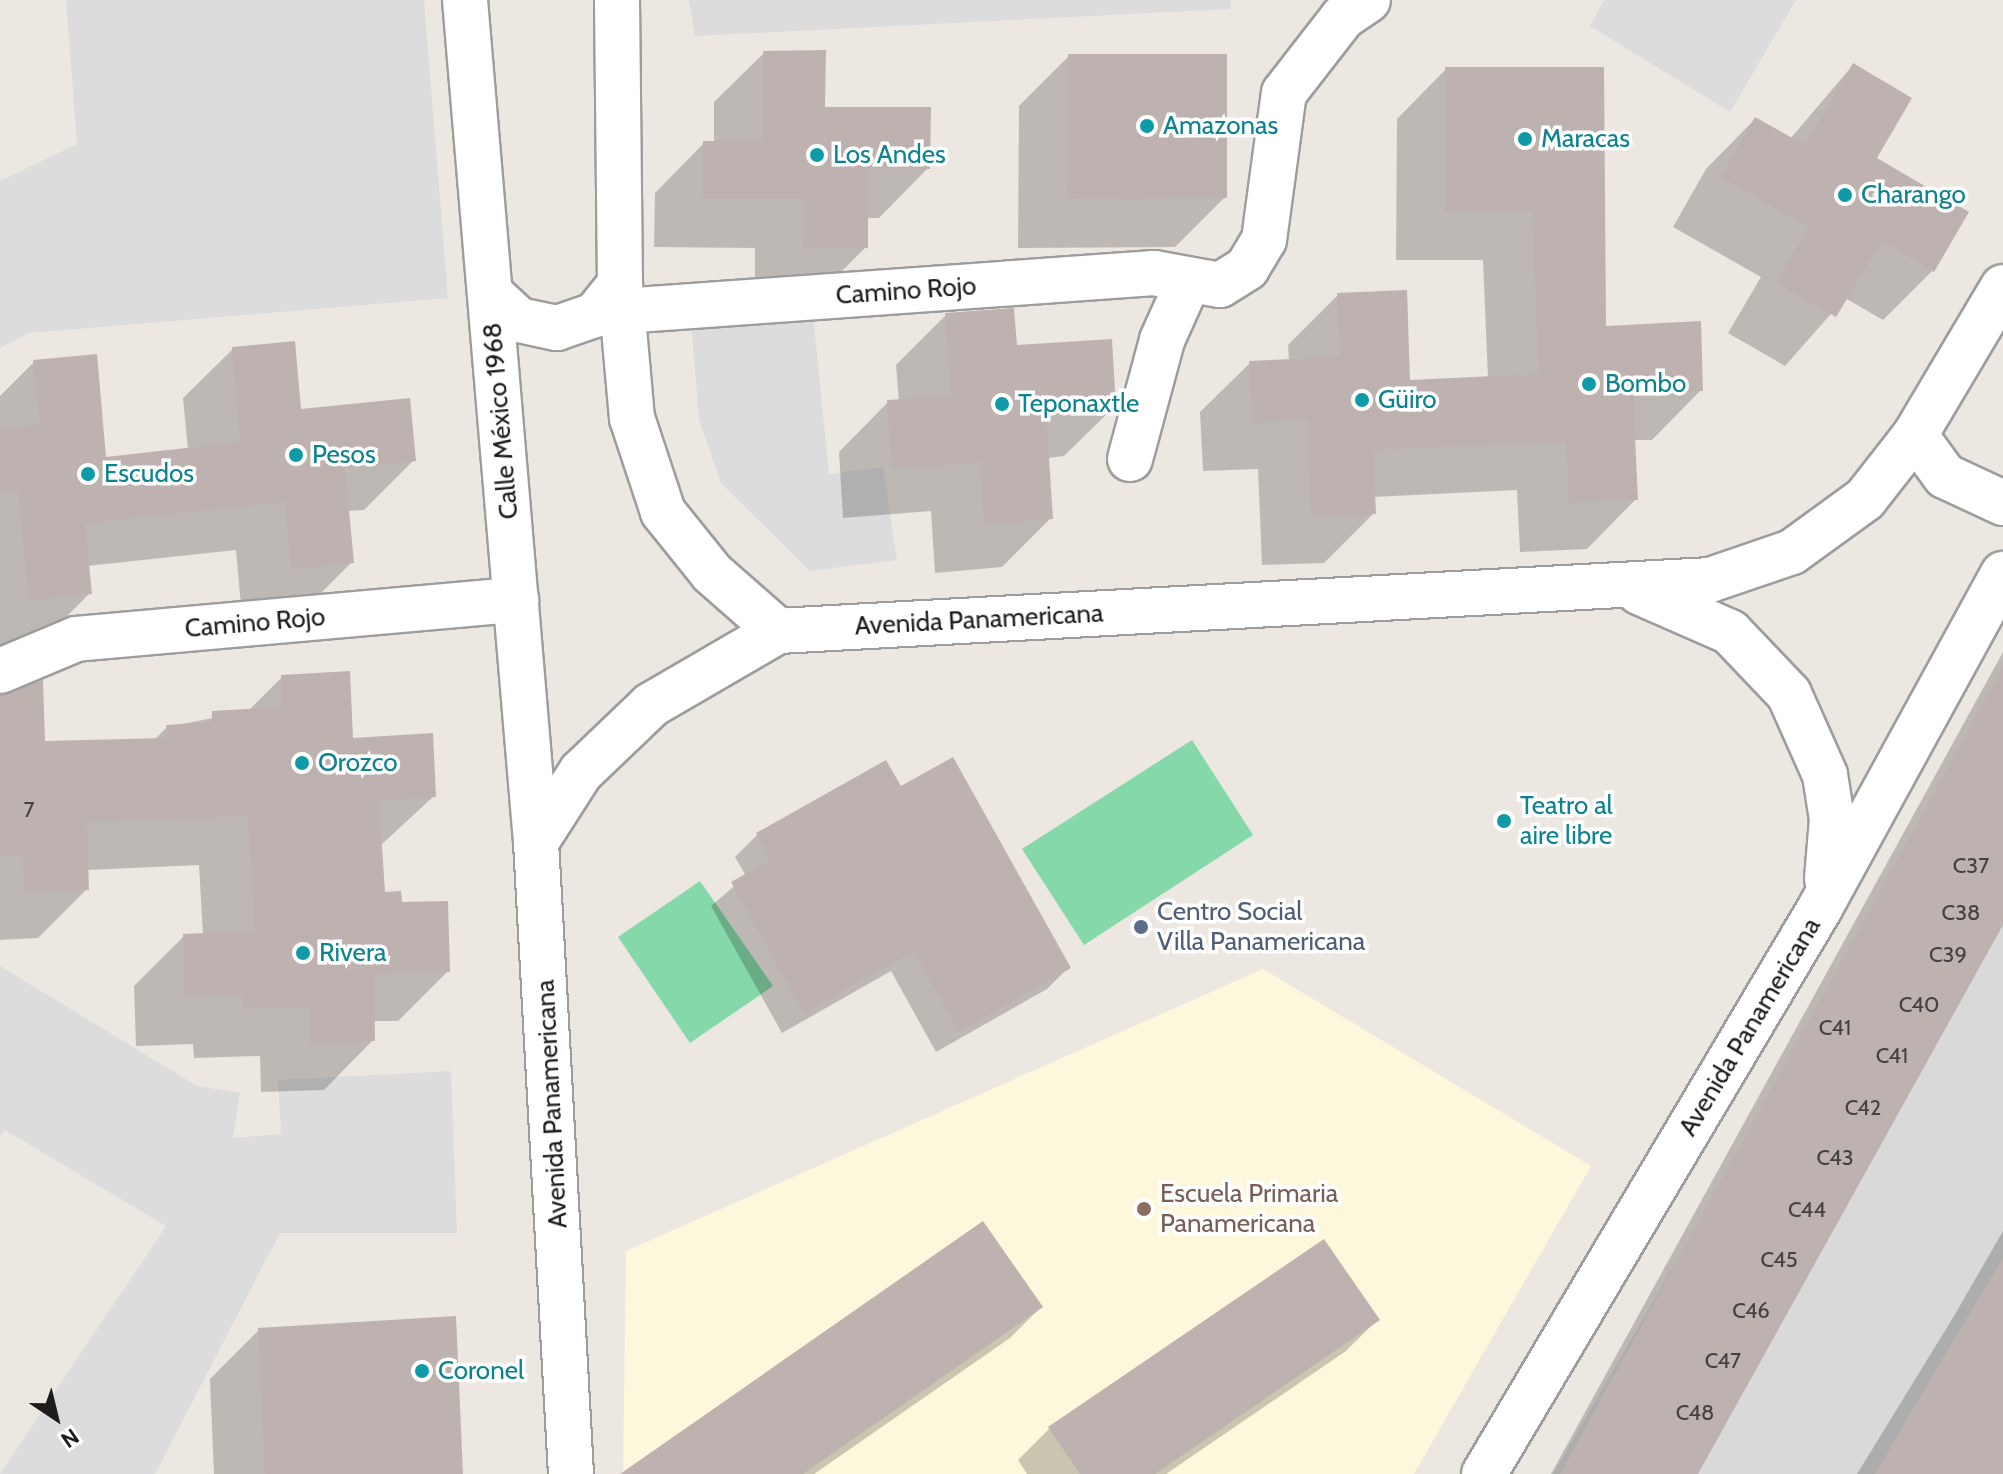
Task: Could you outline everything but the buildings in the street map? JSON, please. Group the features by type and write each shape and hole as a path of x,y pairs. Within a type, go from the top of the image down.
{"street":[{"name":"Calle México 1968","path":"465,0 536,842"},
{"path":"617,0 621,298 632,418 663,512 712,573 778,631"},
{"name":"Camino Rojo","path":"621,298 1154,273 1220,285 1247,268 1264,240 1284,93 1343,17 1368,0"},
{"path":"1130,459 1162,340 1189,280"},
{"name":"Avenida Panamericana","path":"571,1474 536,842 581,772 626,727 708,667 778,631 1710,580 1792,552 1865,499 1915,435 2003,287"},
{"path":"491,294 519,320 557,328 595,315 621,298"},
{"path":"1915,435 1945,476 2003,503"},
{"name":"Avenida Panamericana","path":"1484,1474 1820,908 2003,574"},
{"path":"1609,586 1692,610 1752,651 1789,694 1825,775 1832,819 1820,908"},
{"name":"Camino Rojo","path":"0,671 76,639 516,600"}],"shaded area":[{"path":"66,0 424,0 448,298 28,333 0,348 0,181 77,144"},
{"path":"689,0 1230,0 1231,9 695,36"},
{"path":"1604,0 1796,0 1730,112 1590,26"},
{"path":"812,304 829,474 883,467 897,560 810,571 721,483 699,420 691,321"},
{"path":"2003,698 2003,1474 1553,1474"},
{"path":"0,966 197,1086 240,1093 233,1138 281,1134 278,1080 451,1071 457,1233 280,1233 155,1474 0,1474 166,1226 5,1130 0,1137"},
{"name":"Escuela Primaria Panamericana","path":"1263,969 1591,1166 1414,1474 623,1474 626,1251"}],"green space":[{"path":"1192,740 1253,835 1084,945 1022,849"},
{"path":"700,881 773,986 690,1043 618,937"}],"place":[{"name":"Amazonas","path":"1147,126"},
{"name":"Maracas","path":"1525,139"},
{"name":"Los Andes","path":"817,155"},
{"name":"Charango","path":"1845,195"},
{"name":"Bombo","path":"1589,384"},
{"name":"Güiro","path":"1362,400"},
{"name":"Teponaxtle","path":"1002,404"},
{"name":"Pesos","path":"296,455"},
{"name":"Escudos","path":"88,474"},
{"name":"Orozco","path":"302,763"},
{"name":"Teatro al aire libre","path":"1504,821"},
{"name":"Centro Social Villa Panamericana","path":"1141,927"},
{"name":"Rivera","path":"303,953"},
{"name":"Escuela Primaria Panamericana","path":"1144,1209"},
{"name":"Coronel","path":"422,1371"}]}
